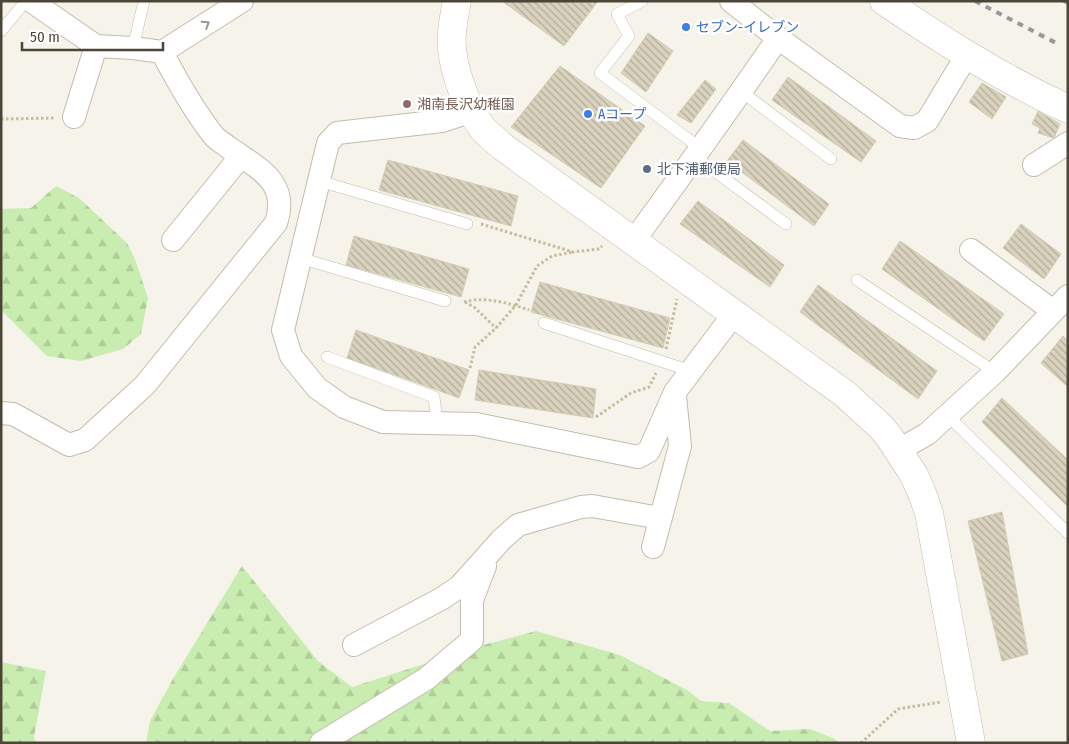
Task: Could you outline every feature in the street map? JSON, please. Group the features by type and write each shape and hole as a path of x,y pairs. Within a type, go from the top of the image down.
{"street":[{"path":"31,1 96,46 162,52 242,1"},
{"path":"457,1 452,34 456,68 462,89 472,111 484,130 503,147 845,394 881,427 900,450 914,475 929,513 971,743"},
{"path":"731,1 778,38 900,126 914,128 927,121 966,55"},
{"path":"884,1 966,55 1018,85 1065,105"},
{"path":"625,236 697,152 742,92 778,38"},
{"path":"74,117 96,46"},
{"path":"1,413 13,414 69,446 85,440 145,385 276,223 280,211 279,193 268,176 214,137 187,98 162,52"},
{"path":"472,111 442,121 338,132 328,143 283,330 291,356 317,388 344,407 383,422 476,424 638,457 649,451 674,392 734,314"},
{"path":"1034,165 1068,143"},
{"path":"173,240 241,156"},
{"path":"900,450 927,434 995,372 1062,305 971,250"},
{"path":"653,547 680,446 674,392"},
{"path":"354,645 441,599 459,587 502,539 518,525 582,506 592,506 660,518"},
{"path":"321,743 426,679 472,640 472,600 490,553"}],"lane":[{"path":"1,31 26,1"},
{"path":"133,48 144,1"},
{"path":"642,1 617,14 628,36 600,73 786,224"},
{"path":"742,92 831,159"},
{"path":"319,182 471,223"},
{"path":"300,258 446,301"},
{"path":"857,280 995,372"},
{"path":"544,323 691,371"},
{"path":"327,357 434,397 437,423"},
{"path":"948,415 1068,533"}],"path":[{"path":"1,120 74,117"},
{"path":"471,223 573,252"},
{"path":"470,368 476,347 516,305 537,266 552,256 599,249 625,236"},
{"path":"496,328 474,307 464,302 476,298 516,305 529,310"},
{"path":"861,743 898,709 962,699"}],"green space":[{"path":"56,186 79,198 127,243 135,259 148,298 141,334 123,349 81,361 47,356 1,310 1,209 31,208"},
{"path":"242,566 318,661 352,687 487,644 536,631 620,655 687,690 701,701 729,703 770,731 810,729 835,739 838,743 146,743 150,721 174,677"},
{"path":"1,662 46,671 34,737 36,743 1,743"}],"building":[{"path":"502,1 598,1 564,46"},
{"path":"648,33 673,51 646,92 621,73"},
{"path":"560,66 645,126 601,188 511,127"},
{"path":"788,77 876,141 861,162 772,100"},
{"path":"705,80 716,89 691,123 677,115"},
{"path":"982,83 1006,97 992,119 969,102"},
{"path":"1038,111 1060,124 1054,138 1038,133 1040,128 1032,124"},
{"path":"743,140 829,204 814,226 727,161"},
{"path":"388,160 518,196 511,226 379,190"},
{"path":"698,201 784,265 770,287 680,224"},
{"path":"1021,224 1061,254 1044,279 1003,248"},
{"path":"354,236 469,269 461,297 346,265"},
{"path":"900,241 1004,314 984,341 882,269"},
{"path":"540,282 670,318 663,348 531,312"},
{"path":"818,285 937,371 918,399 800,312"},
{"path":"356,330 469,370 459,398 347,358"},
{"path":"1063,336 1068,341 1068,387 1041,363"},
{"path":"479,370 596,389 593,418 475,400"},
{"path":"1002,398 1068,460 1068,507 982,422"},
{"path":"1002,512 1028,654 1002,661 968,521"}],"railway":[{"path":"975,1 1060,45"},
{"path":"1064,1 1068,3"}],"place":[{"name":"セブン-イレブン","path":"686,27"},
{"name":"湘南長沢幼稚園","path":"407,104"},
{"name":"Aコープ","path":"588,114"},
{"name":"北下浦郵便局","path":"647,169"}]}
